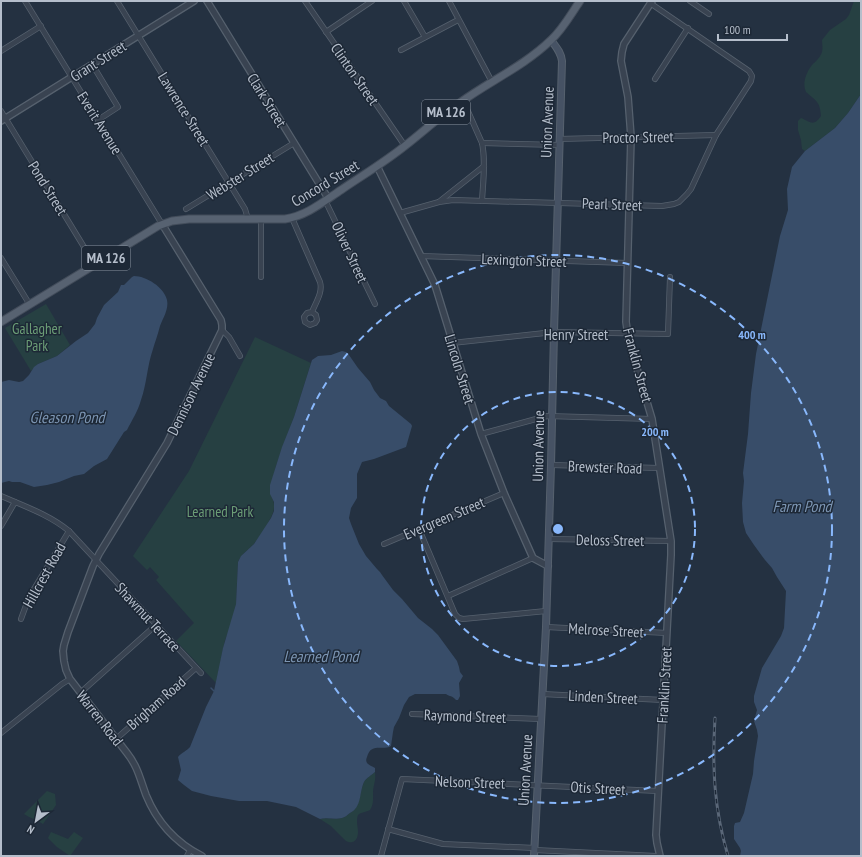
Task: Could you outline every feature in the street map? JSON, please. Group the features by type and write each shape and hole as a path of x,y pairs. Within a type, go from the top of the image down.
{"main road":[{"name":"Concord Street","path":"1,322 162,224 189,219 292,218 309,211 405,146 462,100 519,65 551,40 580,1"},
{"name":"Union Avenue","path":"534,851 546,627 562,61 558,49 551,40"}],"street":[{"name":"Everit Avenue","path":"25,1 162,224"},
{"name":"Lawrence Street","path":"117,1 245,209 248,219"},
{"name":"Grant Street","path":"3,120 194,1"},
{"name":"Clark Street","path":"207,1 327,199"},
{"name":"Clinton Street","path":"305,1 405,146"},
{"path":"326,32 372,1"},
{"path":"404,1 424,37"},
{"path":"449,1 492,82"},
{"path":"690,1 709,14"},
{"path":"650,2 688,28 655,79"},
{"name":"Franklin Street","path":"650,2 627,39 622,52 621,67 629,103 631,137 627,263 627,334 652,418 671,541 656,835 660,856"},
{"path":"401,50 458,20"},
{"path":"1,51 41,26"},
{"name":"Pearl Street","path":"400,213 439,202 453,200 669,206 677,203 690,189 716,136 751,81 752,76 749,71 688,28"},
{"path":"92,64 118,107 98,120"},
{"path":"462,100 482,142 484,150 482,201"},
{"name":"Pond Street","path":"1,111 3,120 95,265"},
{"name":"Proctor Street","path":"482,142 559,142 631,137 716,136"},
{"name":"Webster Street","path":"186,210 294,143"},
{"name":"Lincoln Street","path":"377,166 438,294 481,434 504,493 533,558"},
{"path":"439,202 484,166"},
{"name":"Oliver Street","path":"327,199 375,304"},
{"path":"292,218 321,286 321,291 312,312"},
{"path":"261,219 261,277"},
{"path":"162,224 221,320 222,330 229,337 240,356"},
{"name":"Lexington Street","path":"421,256 627,263"},
{"path":"1,258 30,305"},
{"name":"Henry Street","path":"452,343 554,332 668,334 670,278"},
{"name":"Dennison Avenue","path":"96,561 167,443 222,330"},
{"path":"481,434 552,415 652,418"},
{"name":"Brewster Road","path":"551,465 659,468"},
{"name":"Evergreen Street","path":"384,544 504,493"},
{"name":"Shawmut Terrace","path":"1,496 41,514 69,531 201,673"},
{"path":"1,526 15,502"},
{"path":"419,529 456,616 459,618 463,619 546,611"},
{"name":"Hillcrest Road","path":"22,619 31,594 69,531"},
{"name":"Deloss Street","path":"548,539 671,541"},
{"path":"448,596 533,558 548,566"},
{"name":"Warren Road","path":"96,561 64,645 64,661 66,670 70,679 80,693 135,765 147,796 164,826 174,837 190,850 202,856"},
{"path":"80,693 156,625"},
{"name":"Melrose Street","path":"546,627 667,633"},
{"name":"Brigham Road","path":"116,739 196,668"},
{"path":"1,733 70,679"},
{"name":"Linden Street","path":"542,694 663,700"},
{"name":"Raymond Street","path":"412,714 541,719"},
{"name":"Nelson Street","path":"388,829 402,780 538,785"},
{"name":"Otis Street","path":"538,785 658,791"},
{"path":"381,856 388,829 444,844 534,851 656,856"},
{"path":"187,856 190,850"}],"green space":[{"path":"854,1 861,1 861,94 848,113 835,128 805,151 802,149 798,130 798,121 801,118 814,123 821,116 818,104 806,92 804,85 805,78 810,68 822,52 822,40 830,30 846,19"},
{"name":"Gallagher Park","path":"46,304 70,345 57,356 38,364 31,371 5,328"},
{"name":"Learned Park","path":"255,337 311,363 294,417 276,466 270,491 274,504 274,510 259,537 243,554 238,562 236,604 231,625 225,640 216,683 176,641 194,623 156,580 159,577 150,567 147,570 133,556 189,471"},
{"path":"375,772 373,801 371,808 370,810 358,815 358,832 355,841 346,841 331,826 320,819 342,818 354,810 358,803 364,782"},
{"path":"47,791 55,794 56,805 43,824 24,814"},
{"path":"51,832 68,839 74,832 83,838 70,856 57,847 48,838"}],"water":[{"name":"Farm Pond","path":"861,94 861,856 740,856 740,848 734,839 734,826 735,823 740,822 744,813 753,774 758,736 754,721 757,710 754,702 754,696 762,668 781,636 784,628 786,591 772,568 746,533 743,522 743,473 756,354 780,236 788,210 787,189 792,167 805,151 835,128 848,113"},
{"name":"Gleason Pond","path":"134,276 139,276 154,283 165,295 167,303 151,355 140,404 127,430 124,432 107,459 94,466 84,474 59,482 34,487 20,482 9,481 1,483 1,382 9,380 19,382 23,381 38,364 57,356 88,333 95,324 104,305 118,292 121,285 124,285"},
{"name":"Learned Pond","path":"342,351 349,355 370,382 380,398 386,401 389,406 412,426 406,447 362,462 357,474 357,498 351,508 349,518 351,524 359,544 366,556 418,618 438,635 457,661 460,672 463,676 459,683 460,696 458,700 446,694 415,694 409,697 394,727 391,746 374,748 369,752 366,761 375,768 375,772 364,782 357,807 343,818 320,819 296,807 267,801 239,801 192,791 178,780 181,770 178,757 190,747 214,691 223,648 236,604 238,562 241,556 254,544 274,511 274,502 270,494 270,485 312,360 318,356 331,355"}],"waterway":[{"path":"211,688 214,691"}],"railway":[{"path":"715,718 715,788 723,839 728,856"}]}
